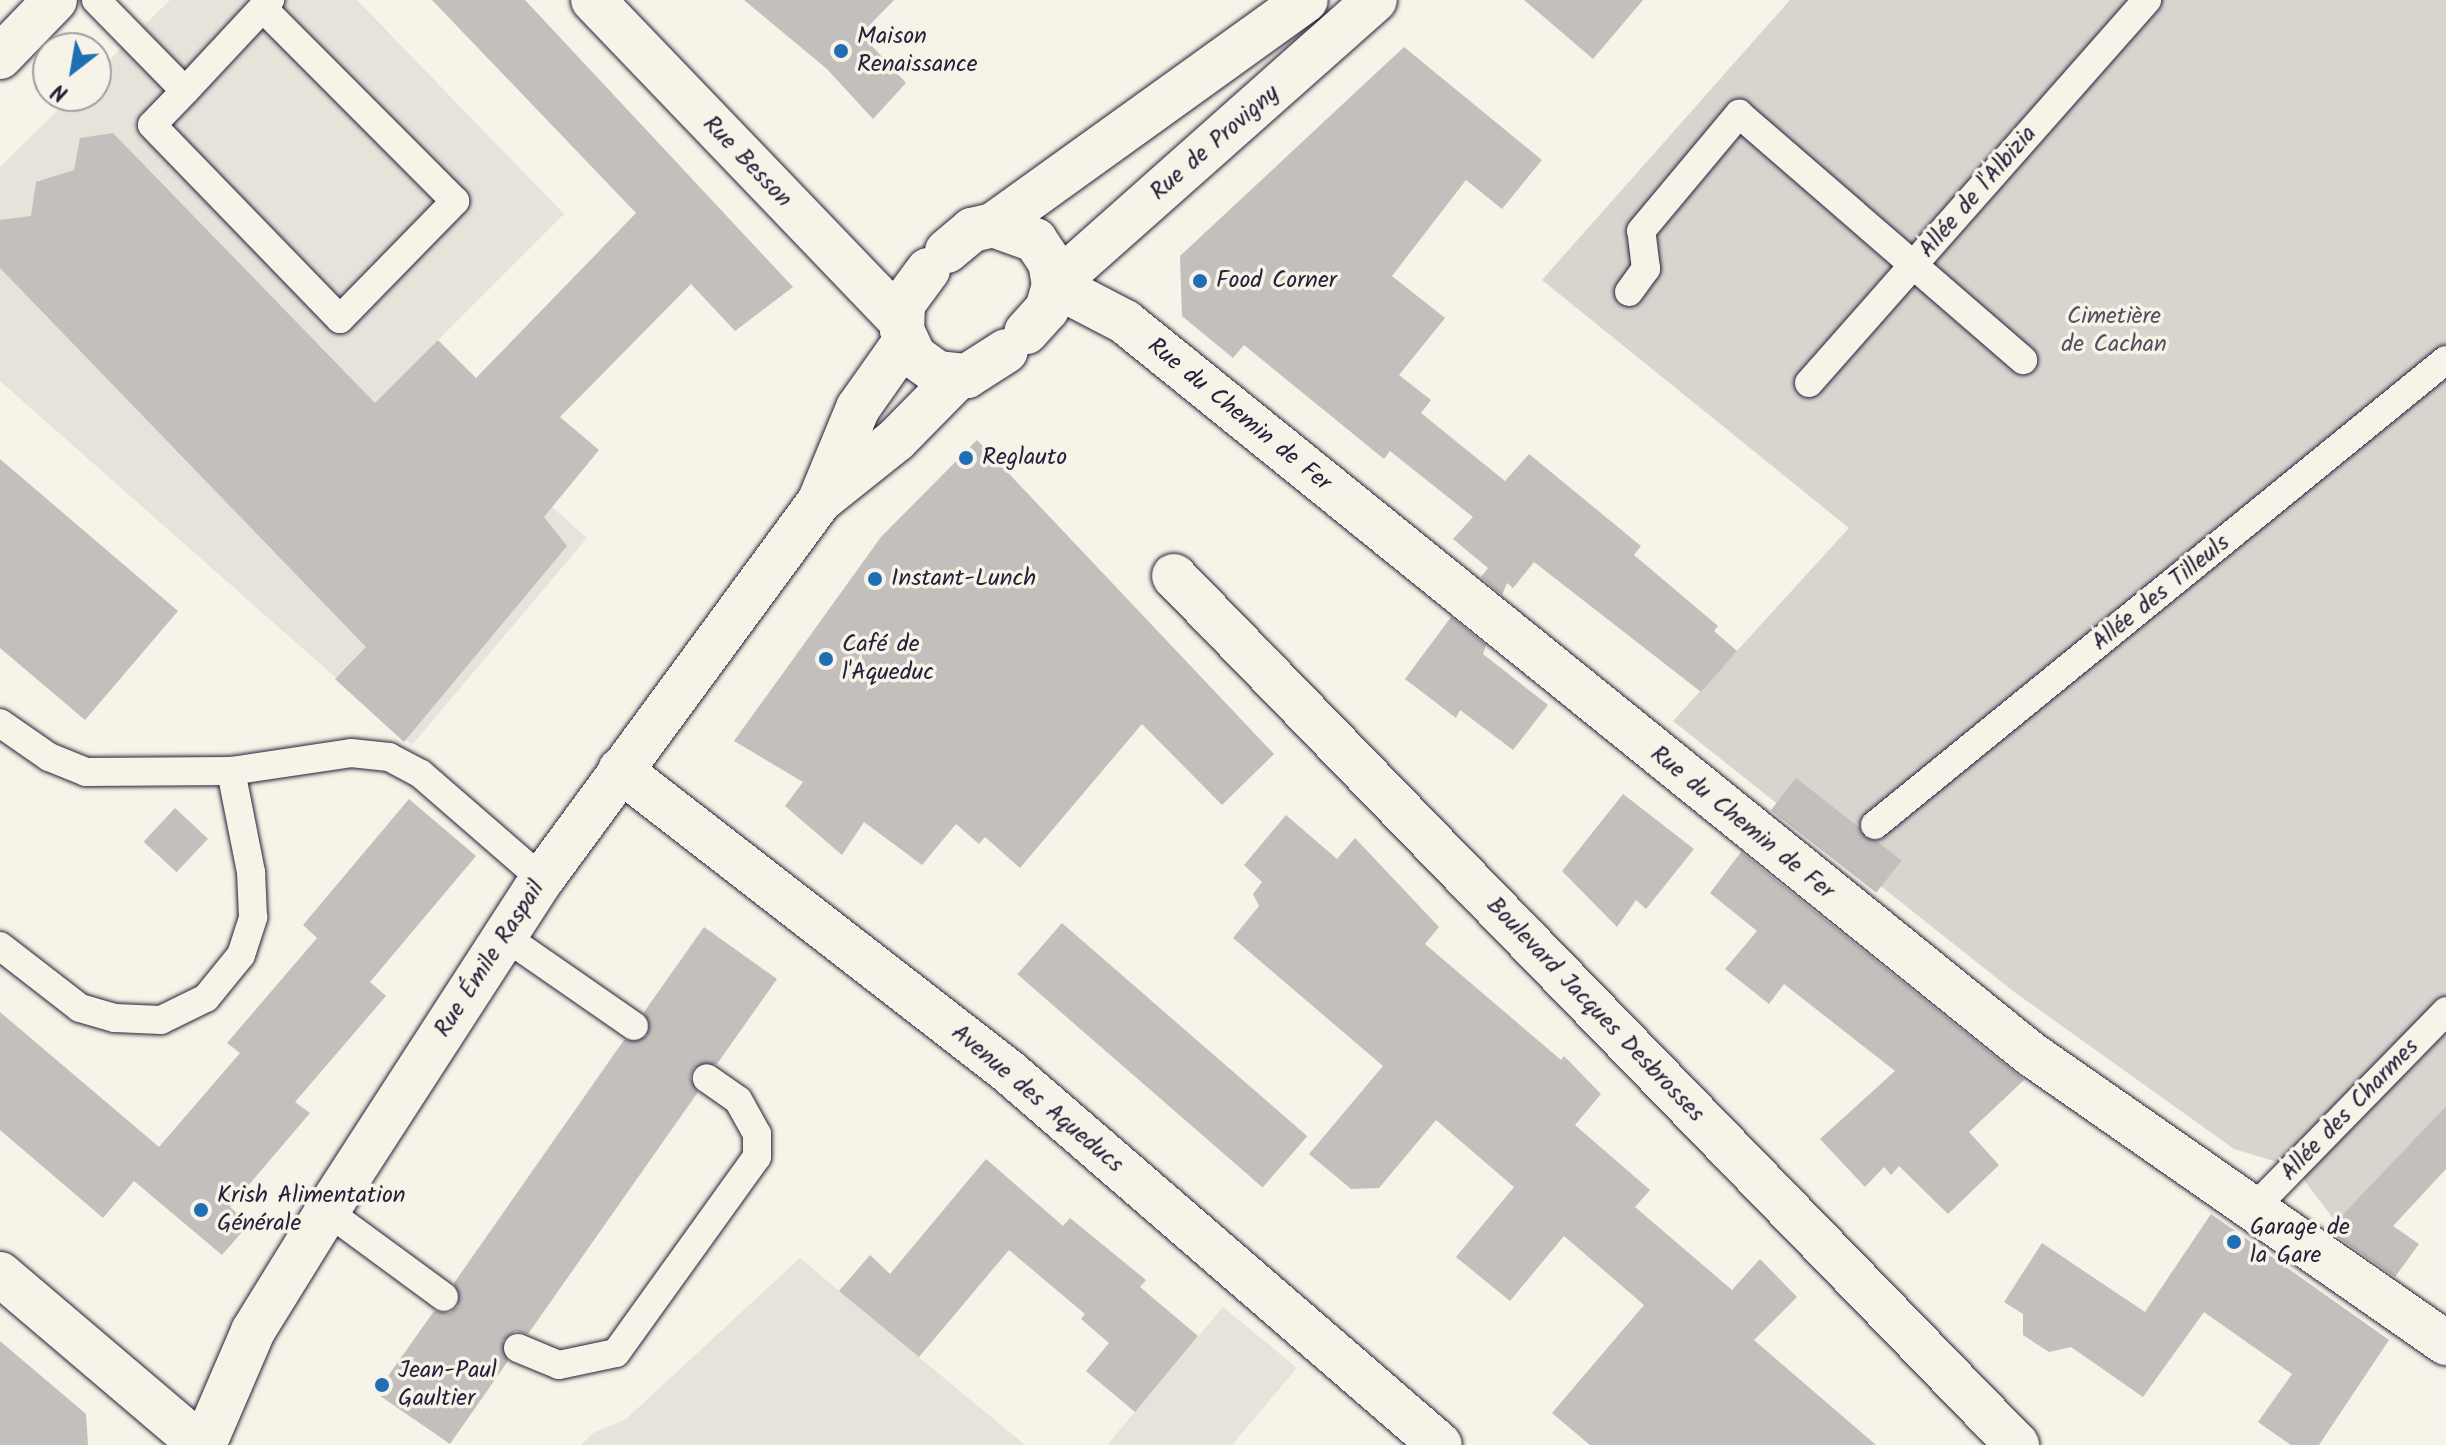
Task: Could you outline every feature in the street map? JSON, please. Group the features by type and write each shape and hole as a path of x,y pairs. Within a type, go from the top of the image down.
{"street":[{"path":"0,57 55,0"},
{"name":"Rue Besson","path":"593,0 904,331"},
{"path":"993,225 1035,240 1050,262 1054,285 1047,309 1016,342 976,375 958,377 928,367 904,331 906,295 938,261 972,230 993,225 1306,0"},
{"name":"Rue de Provigny","path":"1054,285 1375,0"},
{"name":"Rue du Chemin de Fer","path":"1054,285 1125,322 2031,1054 2446,1343"},
{"name":"Rue Émile Raspail","path":"202,1445 253,1331 504,936 620,770 820,500 858,408 904,331"},
{"name":"Rue Émile Raspail","path":"820,500 896,440 958,377"},
{"name":"Boulevard Jacques Desbrosses","path":"1174,576 2017,1445"},
{"name":"Avenue des Aqueducs","path":"620,770 1008,1071 1440,1445"},
{"path":"0,1274 202,1445"}],"lane":[{"path":"96,0 185,91"},
{"name":"Allée de l'Albizia","path":"1809,383 2147,0"},
{"path":"267,4 455,201 340,319 152,125 185,91 267,4"},
{"path":"1629,292 1646,269 1641,231 1739,114 2023,360"},
{"name":"Allée des Tilleuls","path":"1875,825 2446,360"},
{"path":"0,723 49,757 86,772 231,771 351,753 389,757 421,774 542,879"},
{"path":"0,946 80,1008 115,1018 161,1020 206,998 241,955 253,917 251,872 231,771"},
{"path":"504,936 634,1026"},
{"name":"Allée des Charmes","path":"2254,1208 2446,1011"},
{"path":"518,1348 559,1365 616,1353 757,1157 757,1134 738,1100 707,1078"},
{"path":"327,1211 444,1297"}],"shaded area":[{"path":"170,0 357,0 564,214 422,356 551,506 587,538 412,745 0,381 0,167 56,112 112,112 112,57"},
{"path":"800,1258 1025,1445 581,1445 593,1433 626,1419"},
{"path":"1223,1307 1297,1368 1232,1445 1107,1445"}],"green space":[{"name":"Cimetière de Cachan","path":"1790,0 2446,0 2446,1106 2336,1222 2294,1167 2234,1149 2013,991 1673,721 1849,528 1542,280"}],"building":[{"path":"432,0 525,0 793,287 735,331 691,284 560,417 599,450 544,517 567,546 404,742 335,679 366,647 0,268 0,220 31,216 36,182 74,170 80,138 113,133 375,403 438,340 476,378 636,213"},
{"name":"Maison Renaissance","path":"744,0 894,0 861,34 906,83 873,119 827,69"},
{"path":"1524,0 1643,0 1593,59"},
{"path":"1404,47 1542,160 1502,209 1466,180 1392,276 1445,318 1399,375 1431,400 1421,413 1505,481 1529,454 1641,546 1634,555 1718,626 1714,631 1737,651 1701,692 1534,562 1513,588 1507,583 1502,595 1481,577 1488,568 1453,539 1473,517 1390,451 1384,459 1244,345 1233,358 1182,316 1180,256"},
{"path":"977,440 1274,754 1222,805 1142,724 1020,868 985,837 979,844 956,824 922,865 864,822 842,855 785,806 803,782 734,741 881,537"},
{"path":"0,459 178,611 85,720 0,648"},
{"path":"1451,617 1486,645 1483,654 1548,705 1513,750 1460,710 1456,718 1405,679"},
{"path":"1796,778 1902,860 1876,893 1771,810"},
{"path":"1623,794 1694,849 1646,909 1636,900 1617,927 1562,871"},
{"path":"409,799 476,856 370,982 386,996 295,1102 310,1113 230,1207 249,1224 222,1255 134,1181 103,1218 0,1130 0,1012 159,1147 240,1053 227,1043 317,938 303,925"},
{"path":"175,808 208,839 177,872 144,842"},
{"path":"1286,815 1337,859 1355,838 1439,927 1425,944 1561,1060 1564,1056 1601,1094 1575,1125 1650,1190 1635,1207 1732,1290 1760,1259 1797,1297 1754,1340 1876,1445 1590,1445 1552,1413 1644,1305 1564,1236 1510,1301 1456,1257 1514,1187 1436,1120 1379,1188 1351,1189 1309,1154 1383,1066 1233,938 1259,906 1253,894 1262,882 1244,865"},
{"path":"1741,852 2024,1080 1969,1132 1999,1165 1948,1214 1899,1166 1891,1175 1884,1167 1865,1187 1820,1139 1895,1071 1784,984 1769,1004 1725,969 1757,931 1710,893"},
{"path":"1062,923 1307,1136 1263,1188 1017,974"},
{"path":"704,927 777,979 717,1064 694,1068 690,1077 698,1092 528,1334 515,1331 503,1341 508,1361 450,1444 376,1393 434,1311 450,1313 458,1306 454,1283 624,1040 647,1036 644,1012"},
{"path":"2446,1106 2446,1169 2393,1226 2419,1244 2395,1277 2328,1230"},
{"path":"986,1159 1063,1226 1070,1218 1146,1280 1140,1287 1198,1336 1135,1412 1086,1371 1109,1343 1081,1319 1085,1314 1009,1250 919,1357 839,1291 870,1255 890,1274"},
{"path":"2211,1214 2389,1340 2319,1445 2291,1445 2258,1422 2292,1374 2204,1312 2143,1397 2071,1347 2049,1352 2023,1335 2023,1314 2004,1302 2042,1243 2145,1312"},
{"path":"0,1341 86,1414 88,1445 0,1445"}],"place":[{"name":"Maison Renaissance","path":"841,51"},
{"name":"Food Corner","path":"1200,281"},
{"name":"Reglauto","path":"966,458"},
{"name":"Instant-Lunch","path":"875,579"},
{"name":"Café de l'Aqueduc","path":"826,659"},
{"name":"Krish Alimentation Générale","path":"201,1210"},
{"name":"Garage de la Gare","path":"2234,1242"},
{"name":"Jean-Paul Gaultier","path":"382,1385"}]}
